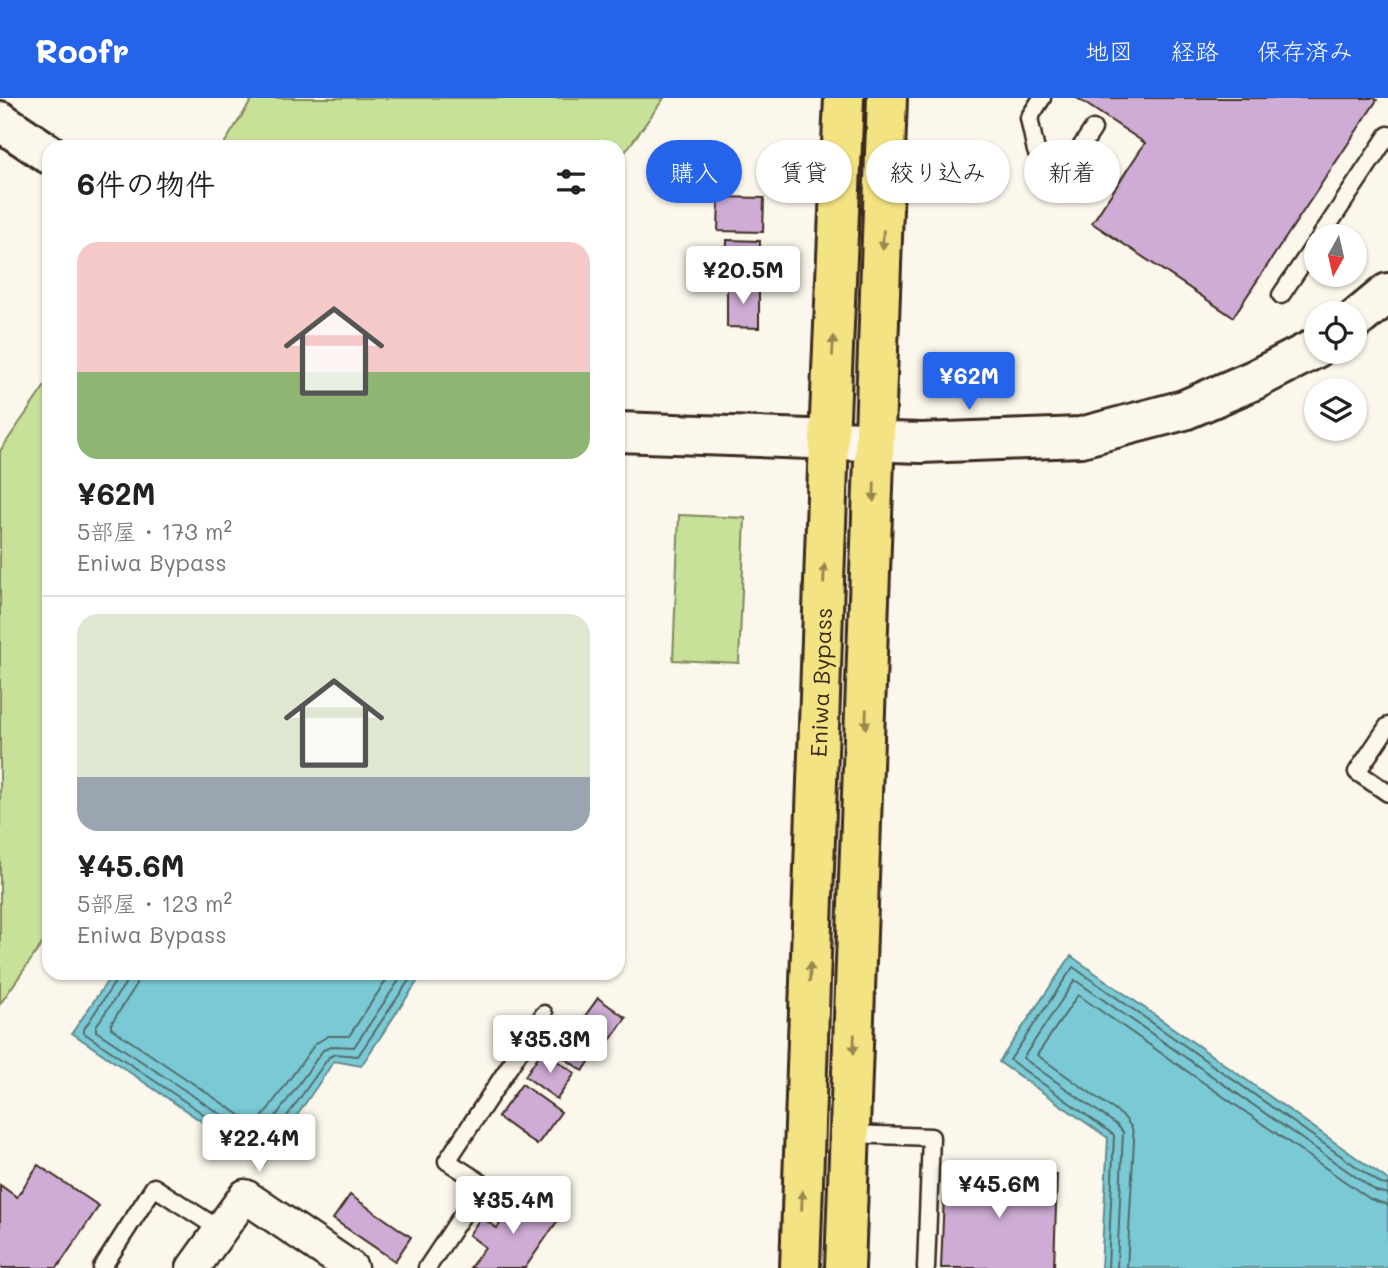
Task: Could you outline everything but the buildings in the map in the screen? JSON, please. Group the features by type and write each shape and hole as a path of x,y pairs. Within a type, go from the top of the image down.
{"highway":[{"name":"Eniwa Bypass","path":"800,1268 829,439 844,98"},
{"name":"Eniwa Bypass","path":"845,1268 887,98"}],"street":[{"path":"0,121 42,149"},
{"path":"1367,310 1388,293"},
{"path":"625,432 921,443 1081,437 1184,410 1254,380 1304,354"},
{"path":"193,1268 245,1196 351,1268"}],"lane":[{"path":"1042,98 1028,118 1036,151 1065,171 1093,130"},
{"path":"1329,224 1388,135"},
{"path":"1281,295 1304,261"},
{"path":"1388,726 1357,772 1388,793"},
{"path":"428,1268 483,1184 447,1161 544,1014"},
{"path":"851,1134 931,1137 926,1268"},
{"path":"102,1268 155,1187 219,1229"}],"green space":[{"path":"253,98 664,98 625,152 625,140 226,140"},
{"path":"42,390 42,944 0,1004 0,451"},
{"path":"679,515 745,518 739,663 673,660"}],"water":[{"path":"1071,956 1388,1180 1388,1268 1101,1268 1108,1138 999,1062"},
{"path":"108,980 418,980 361,1066 334,1061 264,1164 72,1033"}]}
